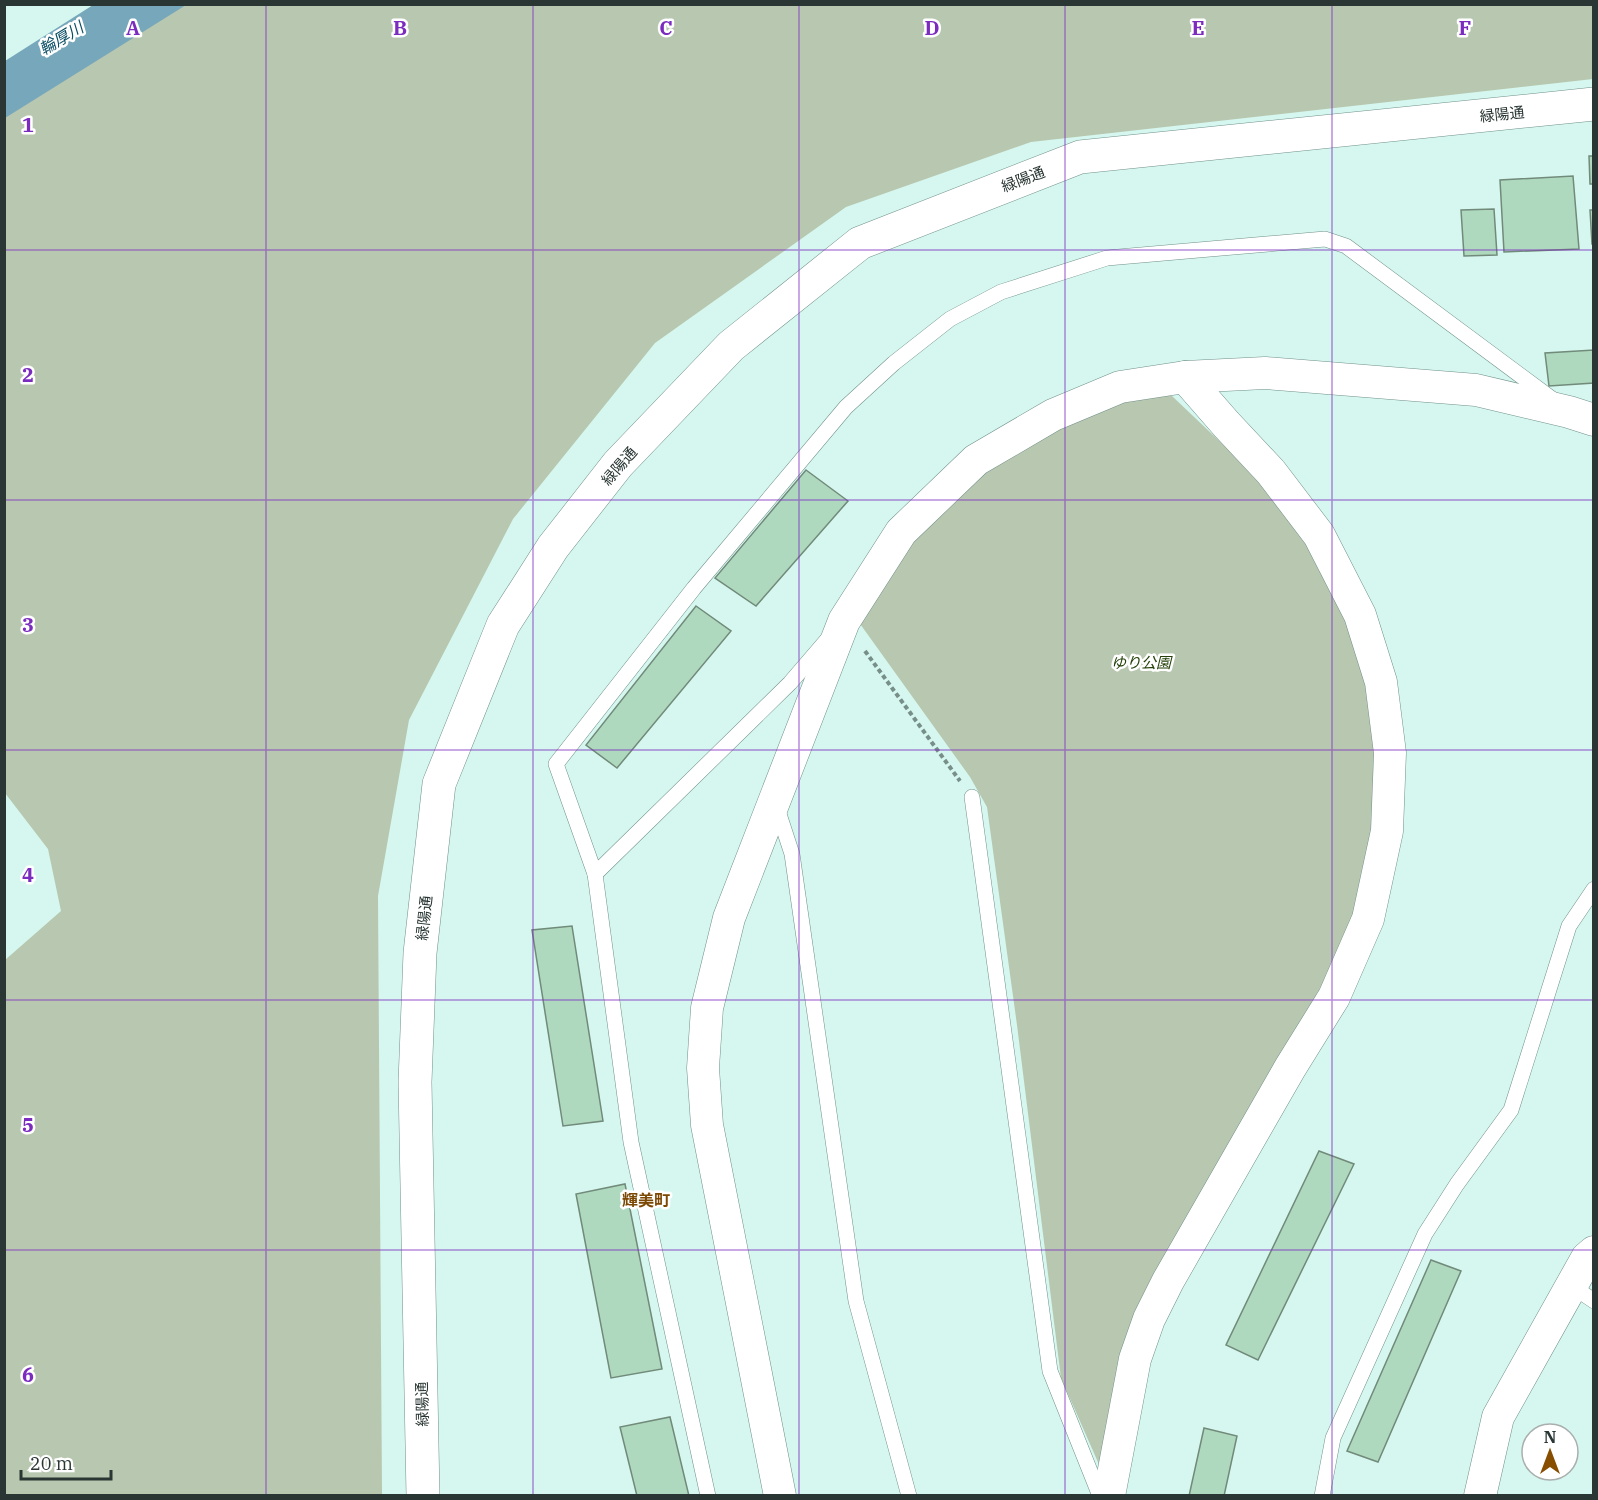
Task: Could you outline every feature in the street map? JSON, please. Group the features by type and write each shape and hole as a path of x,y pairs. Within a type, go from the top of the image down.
{"street":[{"name":"緑陽通","path":"423,1496 415,1082 420,953 439,784 503,626 553,548 618,464 731,346 861,243 1080,157 1593,104"},
{"path":"780,1496 706,1125 703,1068 706,1008 729,918 844,621 901,532 976,460 1053,415 1120,387 1185,376 1265,373 1476,390 1581,416"},
{"path":"1108,1496 1135,1359 1149,1319 1168,1281 1290,1068 1334,997 1368,919 1387,831 1390,753 1381,682 1360,615 1319,535 1271,472 1185,376"},
{"path":"1480,1496 1498,1417 1582,1293 1587,1258 1593,1252"}],"lane":[{"path":"708,1496 631,1142 595,874 556,764 694,588 846,407 894,363 950,319 1001,292 1107,258 1325,239 1346,246 1581,416"},
{"path":"595,874 790,683 844,621"},
{"path":"972,797 1050,1371 1100,1496"},
{"path":"774,799 792,854 856,1301 909,1496"},
{"path":"1322,1496 1333,1438 1425,1234 1457,1184 1511,1110 1569,926 1593,889"}],"path":[{"path":"844,621 972,797"}],"green space":[{"path":"155,5 1593,5 1593,79 1031,142 846,207 655,343 513,519 409,720 378,896 382,1495 5,1495 5,960 61,911 48,849 5,793 5,100"},
{"name":"ゆり公園","path":"1157,390 1172,396 1252,472 1319,556 1348,620 1366,679 1376,745 1374,831 1360,900 1339,955 1154,1280 1101,1469 1061,1378 987,807 970,777 858,621 904,546 974,481 1022,446 1091,413"}],"water":[{"name":"輪厚川","path":"93,5 186,5 5,118 5,61"}],"building":[{"path":"1589,156 1594,156 1594,184 1590,184"},
{"path":"1573,176 1579,249 1504,252 1500,180"},
{"path":"1494,209 1497,255 1464,256 1461,210"},
{"path":"1590,210 1594,210 1594,244 1592,244"},
{"path":"1594,350 1594,383 1549,386 1545,353"},
{"path":"806,470 848,501 756,606 715,578"},
{"path":"696,606 731,631 617,768 586,745"},
{"path":"572,926 603,1121 563,1126 532,930"},
{"path":"1319,1151 1354,1164 1258,1360 1226,1345"},
{"path":"625,1184 662,1369 611,1378 576,1194"},
{"path":"1431,1260 1461,1271 1378,1462 1347,1451"},
{"path":"670,1417 689,1496 637,1496 620,1427"},
{"path":"1204,1428 1237,1436 1224,1496 1189,1496"}],"district":[{"name":"輝美町","path":"646,1200"}]}
